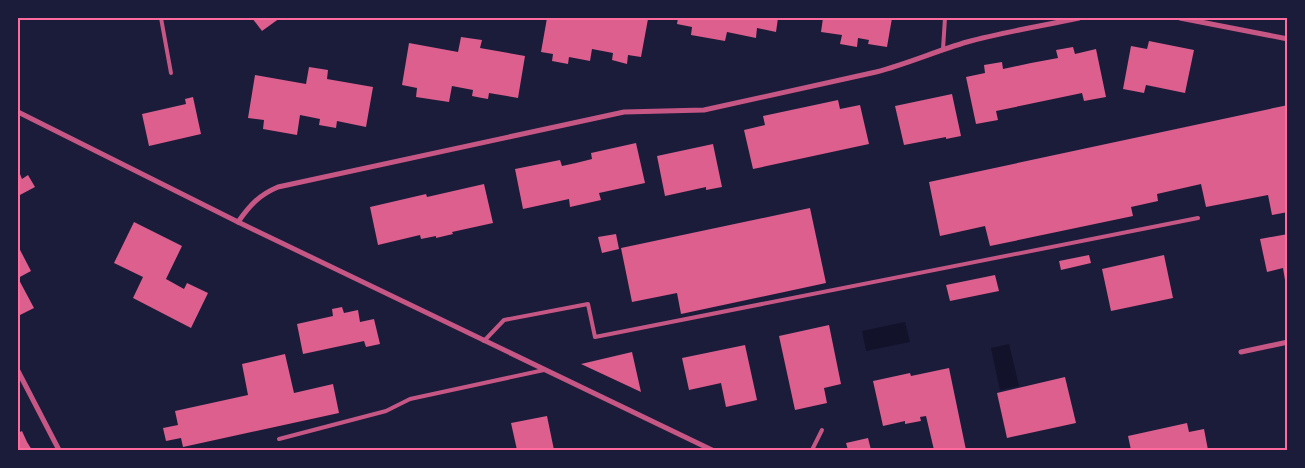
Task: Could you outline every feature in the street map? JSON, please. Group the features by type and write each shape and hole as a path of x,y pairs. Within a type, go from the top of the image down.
{"street":[{"path":"238,222 254,200 278,187 624,112 704,110 876,72 900,66 970,41 1079,18"},
{"path":"1180,18 1288,39"},
{"path":"18,112 238,222 712,450"},
{"path":"1241,352 1288,342"},
{"path":"18,370 59,450"}],"lane":[{"path":"160,18 171,74"},
{"path":"944,49 945,18"},
{"path":"484,341 504,320 588,304 595,337 1198,218"},
{"path":"279,439 386,411 410,399 544,370"},
{"path":"812,450 822,430"}],"shaded area":[{"path":"905,322 910,342 866,351 862,331"},
{"path":"1009,344 1019,386 1000,390 991,348"}],"building":[{"path":"252,18 280,18 262,31"},
{"path":"547,18 648,19 641,57 628,55 627,64 612,60 613,53 592,49 590,61 569,57 568,64 552,61 553,54 541,52"},
{"path":"678,18 778,18 776,32 757,28 756,38 727,32 725,41 691,35 692,27 677,24"},
{"path":"823,18 892,18 887,47 868,44 869,40 858,38 857,47 840,44 842,35 821,32"},
{"path":"461,37 482,40 480,48 525,56 518,98 489,93 488,99 482,98 472,96 473,90 452,86 449,102 416,97 417,88 402,85 409,43 458,52"},
{"path":"1149,41 1194,50 1185,93 1146,85 1144,93 1123,89 1131,46 1147,49"},
{"path":"1073,47 1075,54 1096,49 1106,97 1084,101 1082,93 996,111 998,120 976,124 966,77 985,73 984,65 1002,62 1003,69 1058,58 1056,50"},
{"path":"309,67 328,70 327,79 373,87 366,127 337,121 336,128 319,125 320,119 300,115 297,135 263,129 264,120 248,118 255,75 306,84"},
{"path":"952,94 961,136 904,145 895,106"},
{"path":"193,97 201,134 149,146 142,114 186,104 185,99"},
{"path":"838,100 840,109 860,105 869,144 753,169 744,130 765,125 763,116"},
{"path":"1288,105 1288,212 1272,215 1268,195 1206,207 1201,184 1157,194 1158,201 1131,207 1133,216 990,246 985,226 940,236 929,182"},
{"path":"636,143 645,183 599,193 601,200 570,207 569,199 523,209 515,169 560,160 562,166 576,163 592,159 591,153"},
{"path":"713,144 722,187 706,190 706,187 665,196 657,156"},
{"path":"18,169 22,179 28,175 35,187 18,196"},
{"path":"484,184 493,223 452,232 453,234 436,238 436,236 421,239 420,235 378,245 370,207 426,194 427,197"},
{"path":"810,208 826,283 681,314 677,293 632,302 621,248"},
{"path":"134,222 182,246 166,279 184,289 187,283 208,293 191,328 133,298 143,277 114,263"},
{"path":"616,234 619,249 602,253 598,237"},
{"path":"1288,234 1288,279 1285,280 1283,268 1267,272 1260,239"},
{"path":"18,246 31,271 18,278"},
{"path":"1089,255 1091,263 1061,270 1059,261"},
{"path":"1164,255 1173,298 1111,311 1102,269"},
{"path":"995,275 999,291 950,301 946,285"},
{"path":"18,278 34,308 18,316"},
{"path":"342,307 344,313 358,310 360,322 374,319 380,344 366,347 364,341 303,354 297,324 333,316 332,309"},
{"path":"829,325 841,384 824,388 827,403 795,410 779,336"},
{"path":"745,345 757,400 726,407 721,383 689,390 682,358"},
{"path":"632,352 641,392 581,364"},
{"path":"285,354 294,393 333,384 339,413 183,447 181,438 166,441 163,428 178,425 175,411 248,395 242,364"},
{"path":"949,368 966,450 934,450 926,416 920,417 921,421 905,424 905,421 883,426 873,381 910,373 911,376"},
{"path":"1065,377 1076,423 1007,438 997,393"},
{"path":"547,416 554,450 517,450 511,423"},
{"path":"1187,423 1189,432 1204,429 1208,450 1131,450 1128,436"},
{"path":"22,431 32,450 18,450 18,433"},
{"path":"868,438 871,450 848,450 846,443"}]}
